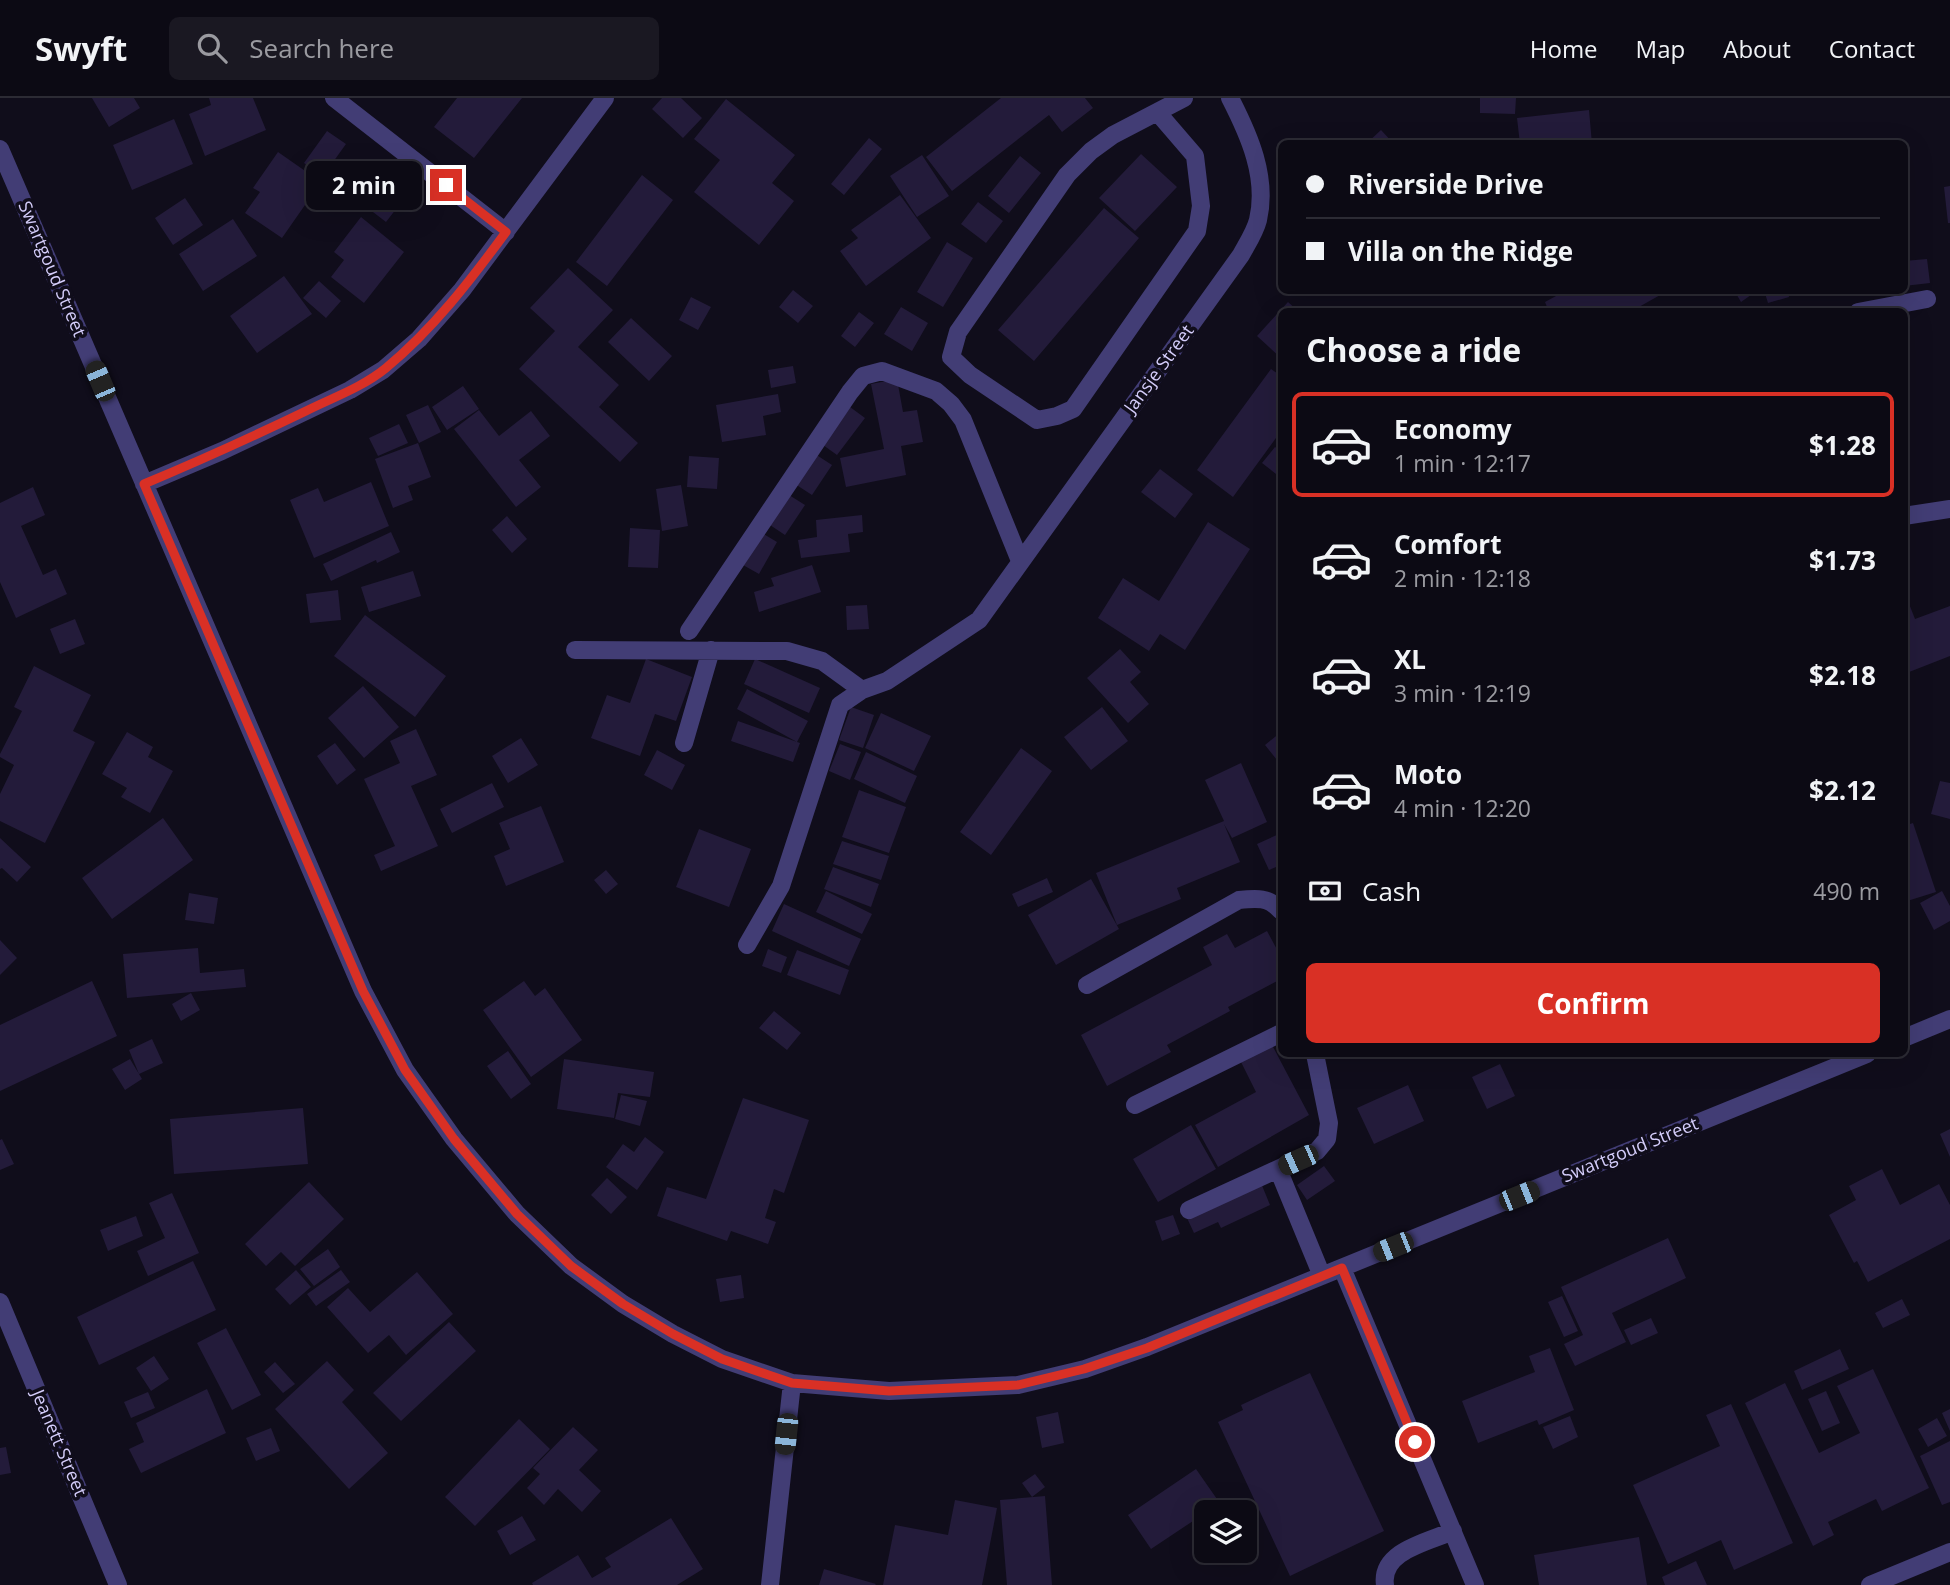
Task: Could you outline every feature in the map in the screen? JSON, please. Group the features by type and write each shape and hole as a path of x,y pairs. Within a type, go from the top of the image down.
{"street":[{"path":"334,98 506,232"},
{"path":"144,484 222,451 350,390 383,370 419,339 462,290 605,98"},
{"path":"1158,113 1195,156 1200,206 1197,230 1073,409 1037,420 970,374 951,357 958,332 1067,175 1091,151 1113,135 1184,98"},
{"name":"Jansje Street","path":"862,690 887,681 979,620 1241,255 1258,221 1261,187 1245,127 1230,98"},
{"name":"Swartgoud Street","path":"0,149 363,991 405,1070 454,1139 517,1214 571,1266 623,1304 722,1359 792,1383 889,1391 1018,1385 1084,1369 1147,1348 1860,1057"},
{"path":"1879,308 1927,299"},
{"path":"689,631 850,392 863,376 882,371 936,391 951,404 963,420 1020,561"},
{"path":"1908,515 1950,509"},
{"path":"575,650 787,651 822,661 862,690 841,705 781,886 747,945"},
{"path":"684,743 711,650"},
{"path":"1087,985 1240,900 1261,898 1278,906"},
{"path":"1908,1036 1950,1019"},
{"path":"1135,1105 1278,1034"},
{"path":"1189,1210 1317,1151 1326,1139 1329,1123 1316,1057"},
{"path":"1278,1169 1322,1276"},
{"path":"1342,1268 1475,1585"},
{"name":"Jeanett Street","path":"0,1302 118,1585"},
{"path":"770,1585 792,1383"},
{"path":"1385,1585 1389,1563 1398,1555 1453,1531"},
{"path":"1870,1585 1950,1552"}],"building":[{"path":"92,98 134,98 140,108 109,127"},
{"path":"209,98 253,98 266,130 205,156 189,114 211,105"},
{"path":"457,98 522,98 474,158 434,127"},
{"path":"662,98 681,98 702,118 683,138 652,109"},
{"path":"1001,98 1085,98 1093,108 1062,132 1049,115 952,191 926,157"},
{"path":"1480,98 1516,98 1515,114 1480,113"},
{"path":"726,99 795,155 772,183 794,201 759,245 694,192 720,160 694,139"},
{"path":"1589,110 1592,140 1520,140 1517,118"},
{"path":"174,119 193,164 132,190 113,145"},
{"path":"1381,130 1390,140 1370,140"},
{"path":"327,131 346,144 323,176 304,163"},
{"path":"869,138 882,149 844,195 831,184"},
{"path":"278,152 321,182 282,238 245,213 260,192 253,188"},
{"path":"1141,154 1177,187 1135,231 1099,198"},
{"path":"922,155 949,196 917,217 890,176"},
{"path":"1020,156 1041,173 1009,213 988,196"},
{"path":"379,168 410,191 386,222 356,199"},
{"path":"642,175 673,200 607,286 576,262"},
{"path":"1950,186 1950,223 1948,223 1944,187"},
{"path":"900,195 931,238 866,286 840,251 858,238 851,230"},
{"path":"185,198 203,225 173,245 155,218"},
{"path":"978,202 1003,221 986,243 961,224"},
{"path":"1104,208 1139,238 1034,361 998,330"},
{"path":"361,217 404,252 364,303 331,277 344,260 334,252"},
{"path":"233,219 257,256 203,291 179,254"},
{"path":"947,242 973,258 943,307 917,292"},
{"path":"1927,259 1930,283 1908,286 1908,261"},
{"path":"568,268 613,310 578,347 619,385 599,407 638,443 620,462 519,369 555,331 530,308"},
{"path":"284,276 312,314 257,353 230,316"},
{"path":"319,281 341,301 326,318 303,298"},
{"path":"793,290 813,306 798,323 779,307"},
{"path":"1560,294 1662,294 1637,308 1547,308 1545,302"},
{"path":"1736,294 1752,294 1741,302"},
{"path":"1765,294 1789,294 1789,297 1768,303"},
{"path":"691,297 711,307 698,330 679,320"},
{"path":"1288,302 1295,308 1283,308"},
{"path":"901,307 928,323 912,351 884,334"},
{"path":"859,312 874,323 855,347 841,336"},
{"path":"1278,313 1278,355 1257,336"},
{"path":"631,318 672,356 649,381 608,342"},
{"path":"793,366 796,383 771,388 768,370"},
{"path":"1271,369 1278,374 1278,435 1233,497 1197,470"},
{"path":"897,379 903,412 917,410 923,442 901,446 906,475 846,487 840,458 884,449 871,384"},
{"path":"463,386 479,409 447,430 432,407"},
{"path":"778,394 781,412 763,416 766,435 722,442 716,405"},
{"path":"428,405 441,432 419,443 406,415"},
{"path":"850,407 865,418 837,455 823,445"},
{"path":"479,410 499,436 531,411 550,436 519,460 541,487 516,507 454,429"},
{"path":"399,424 408,443 378,456 369,438"},
{"path":"418,443 431,477 408,486 413,500 393,508 375,459"},
{"path":"1275,447 1278,449 1276,474 1262,463"},
{"path":"815,454 832,465 812,495 795,484"},
{"path":"689,456 719,458 717,489 687,487"},
{"path":"1160,469 1193,494 1175,518 1141,492"},
{"path":"371,482 389,526 314,558 290,500 318,488 324,502"},
{"path":"681,485 688,526 662,531 656,489"},
{"path":"33,487 45,515 21,526 43,575 56,569 67,594 16,618 0,582 0,503"},
{"path":"789,495 805,505 785,535 770,525"},
{"path":"862,515 863,532 848,534 850,552 801,558 798,540 817,537 816,520"},
{"path":"507,516 527,539 512,553 492,530"},
{"path":"1208,522 1250,549 1185,650 1160,634 1149,651 1098,618 1123,578 1159,601"},
{"path":"630,528 660,530 658,568 628,567"},
{"path":"391,532 400,552 331,581 323,564"},
{"path":"762,533 777,542 759,574 743,565"},
{"path":"812,565 821,592 759,612 754,592 774,586 771,578"},
{"path":"413,571 421,596 369,612 361,587"},
{"path":"338,590 341,620 310,623 306,594"},
{"path":"1908,601 1915,619 1950,606 1950,656 1908,672"},
{"path":"867,605 869,629 847,630 846,606"},
{"path":"365,615 446,676 415,717 334,656"},
{"path":"75,619 85,644 60,654 50,629"},
{"path":"1120,649 1141,672 1130,682 1149,704 1128,723 1087,678"},
{"path":"646,659 692,677 676,721 655,714 640,756 591,738 607,695 630,703"},
{"path":"755,659 820,688 809,713 744,684"},
{"path":"34,666 91,695 73,731 95,742 45,843 0,821 0,794 14,765 0,757 0,754 22,711 14,707"},
{"path":"363,686 399,727 364,758 328,718"},
{"path":"747,689 808,721 797,742 737,709"},
{"path":"851,707 874,715 863,748 839,740"},
{"path":"1102,707 1128,741 1091,770 1064,737"},
{"path":"881,713 931,736 914,771 865,748"},
{"path":"738,721 800,743 793,762 731,741"},
{"path":"416,729 437,775 411,786 438,846 381,871 374,855 395,846 364,779 400,763 390,741"},
{"path":"127,732 153,747 148,757 173,771 150,813 121,797 127,788 102,774"},
{"path":"1278,734 1278,761 1265,745"},
{"path":"521,738 538,765 508,783 492,756"},
{"path":"335,743 356,770 337,785 317,756"},
{"path":"840,744 861,752 850,780 829,771"},
{"path":"1021,748 1052,771 991,855 960,832"},
{"path":"657,750 685,765 672,790 644,775"},
{"path":"866,752 917,776 905,803 854,779"},
{"path":"1241,763 1267,822 1232,838 1224,824 1240,862 1177,888 1181,899 1117,925 1096,873 1224,821 1205,780"},
{"path":"1940,781 1950,783 1950,819 1931,814"},
{"path":"492,783 504,807 452,833 440,809"},
{"path":"859,790 906,807 889,853 842,837"},
{"path":"541,806 564,862 506,886 494,856 510,849 499,823"},
{"path":"163,818 193,860 112,919 82,878"},
{"path":"1913,823 1936,892 1908,901 1908,825"},
{"path":"699,829 751,849 729,907 676,887"},
{"path":"1278,834 1278,866 1269,870 1257,844"},
{"path":"0,838 31,867 17,882 0,869"},
{"path":"842,841 889,856 881,880 833,864"},
{"path":"833,867 879,884 871,907 824,889"},
{"path":"606,870 618,884 606,894 594,880"},
{"path":"1047,878 1053,892 1018,907 1012,894"},
{"path":"1091,879 1119,929 1056,965 1028,915"},
{"path":"826,891 872,914 862,934 816,912"},
{"path":"1942,891 1950,906 1950,921 1934,930 1920,903"},
{"path":"189,893 218,898 214,924 185,920"},
{"path":"784,904 861,939 849,966 772,931"},
{"path":"1267,931 1278,951 1278,981 1228,1007 1230,1011 1167,1045 1171,1052 1107,1086 1081,1035 1212,965 1203,947 1227,934 1235,948"},
{"path":"0,940 17,958 0,975"},
{"path":"198,948 200,973 244,969 246,987 127,998 123,954"},
{"path":"768,949 787,957 781,973 762,966"},
{"path":"797,950 849,970 840,995 787,975"},
{"path":"92,981 117,1036 0,1091 0,1025"},
{"path":"524,981 535,996 545,988 582,1040 531,1077 483,1010"},
{"path":"191,993 200,1010 181,1021 172,1004"},
{"path":"774,1011 801,1033 787,1050 759,1028"},
{"path":"152,1039 163,1063 139,1074 129,1050"},
{"path":"1272,1045 1309,1115 1218,1167 1195,1125 1256,1092 1241,1062"},
{"path":"508,1051 531,1084 511,1099 487,1066"},
{"path":"130,1059 142,1079 125,1090 112,1069"},
{"path":"564,1059 654,1072 650,1097 618,1093 614,1118 557,1109"},
{"path":"1500,1064 1515,1096 1487,1109 1472,1077"},
{"path":"1408,1085 1424,1121 1374,1144 1357,1108"},
{"path":"621,1095 647,1101 640,1126 615,1119"},
{"path":"743,1098 809,1120 784,1193 774,1189 765,1218 776,1222 768,1244 731,1231 727,1241 657,1216 667,1187 706,1199"},
{"path":"303,1108 308,1164 174,1174 170,1119"},
{"path":"1191,1125 1216,1169 1158,1202 1133,1159"},
{"path":"1950,1129 1950,1157 1940,1134"},
{"path":"645,1137 664,1152 637,1190 606,1167 623,1144 634,1152"},
{"path":"2,1139 14,1164 0,1170 0,1140"},
{"path":"1324,1166 1335,1181 1307,1200 1297,1185"},
{"path":"1882,1169 1900,1205 1939,1184 1950,1205 1950,1239 1868,1282 1857,1261 1854,1263 1829,1215 1856,1200 1849,1186"},
{"path":"607,1178 627,1197 611,1214 591,1195"},
{"path":"309,1182 344,1219 295,1266 281,1252 266,1266 245,1244"},
{"path":"1261,1183 1270,1205 1221,1228 1218,1222 1194,1233 1187,1218"},
{"path":"172,1193 199,1253 148,1276 137,1251 165,1238 149,1203"},
{"path":"1173,1215 1180,1234 1162,1241 1155,1221"},
{"path":"136,1216 143,1236 108,1251 100,1230"},
{"path":"1668,1238 1686,1278 1612,1313 1626,1342 1575,1366 1564,1344 1583,1335 1561,1287"},
{"path":"328,1249 340,1267 314,1286 300,1269"},
{"path":"193,1261 216,1310 99,1365 77,1317"},
{"path":"296,1270 311,1287 290,1305 275,1289"},
{"path":"341,1270 350,1282 316,1306 307,1294"},
{"path":"417,1272 453,1314 406,1355 389,1335 368,1353 327,1307 348,1288 370,1312"},
{"path":"741,1275 744,1298 720,1302 716,1279"},
{"path":"1562,1296 1578,1331 1564,1337 1548,1302"},
{"path":"1902,1299 1910,1315 1883,1328 1875,1313"},
{"path":"1651,1318 1658,1333 1631,1345 1624,1330"},
{"path":"449,1322 476,1351 401,1421 373,1393"},
{"path":"226,1328 261,1395 232,1410 197,1343"},
{"path":"1550,1348 1574,1410 1539,1425 1537,1420 1478,1443 1462,1401 1535,1372 1529,1356"},
{"path":"1840,1349 1849,1369 1802,1390 1794,1371"},
{"path":"154,1356 169,1379 151,1391 136,1368"},
{"path":"327,1361 354,1390 342,1402 388,1453 349,1489 275,1409"},
{"path":"275,1362 295,1384 283,1393 264,1372"},
{"path":"1873,1369 1929,1488 1882,1511 1876,1499 1828,1522 1834,1535 1813,1546 1745,1403 1785,1383 1819,1453 1860,1433 1837,1386"},
{"path":"1310,1373 1384,1531 1290,1576 1257,1505 1257,1500 1254,1500 1218,1422 1243,1410 1241,1405"},
{"path":"207,1389 226,1433 141,1473 129,1449 144,1442 136,1423"},
{"path":"1826,1391 1840,1423 1822,1431 1808,1399"},
{"path":"148,1392 155,1408 131,1418 124,1402"},
{"path":"1731,1404 1793,1543 1734,1570 1721,1540 1668,1564 1633,1485 1720,1446 1706,1415"},
{"path":"1950,1409 1950,1431 1942,1413"},
{"path":"1058,1412 1064,1443 1042,1448 1036,1417"},
{"path":"1570,1416 1578,1437 1553,1449 1543,1427"},
{"path":"1937,1418 1947,1436 1928,1447 1918,1429"},
{"path":"519,1419 550,1449 475,1526 445,1497"},
{"path":"573,1427 598,1450 579,1470 601,1491 582,1512 558,1489 544,1505 527,1488 540,1474 533,1468"},
{"path":"271,1428 280,1451 256,1461 246,1438"},
{"path":"1950,1441 1950,1502 1942,1505 1920,1456"},
{"path":"6,1447 11,1473 0,1475 0,1448"},
{"path":"1196,1469 1218,1500 1194,1500 1194,1520 1151,1549 1128,1515"},
{"path":"1035,1474 1045,1487 1032,1497 1022,1483"},
{"path":"1045,1496 1052,1585 1007,1585 1000,1500"},
{"path":"955,1500 997,1508 982,1585 883,1585 895,1525 948,1535"},
{"path":"522,1516 536,1540 510,1555 497,1531"},
{"path":"671,1518 703,1569 677,1585 532,1583 578,1555 592,1578 611,1567 605,1558"},
{"path":"1639,1537 1647,1585 1539,1585 1534,1555"},
{"path":"1696,1561 1707,1585 1665,1585 1662,1577"},
{"path":"824,1569 876,1584 819,1585"}],"route":[{"path":"446,185 506,232 462,290 419,339 383,370 350,390 222,451 144,484 363,991 405,1070 454,1139 517,1214 571,1266 606,1292 673,1334 722,1359 792,1383 889,1391 1018,1385 1084,1369 1147,1348 1342,1268 1415,1442"}]}
